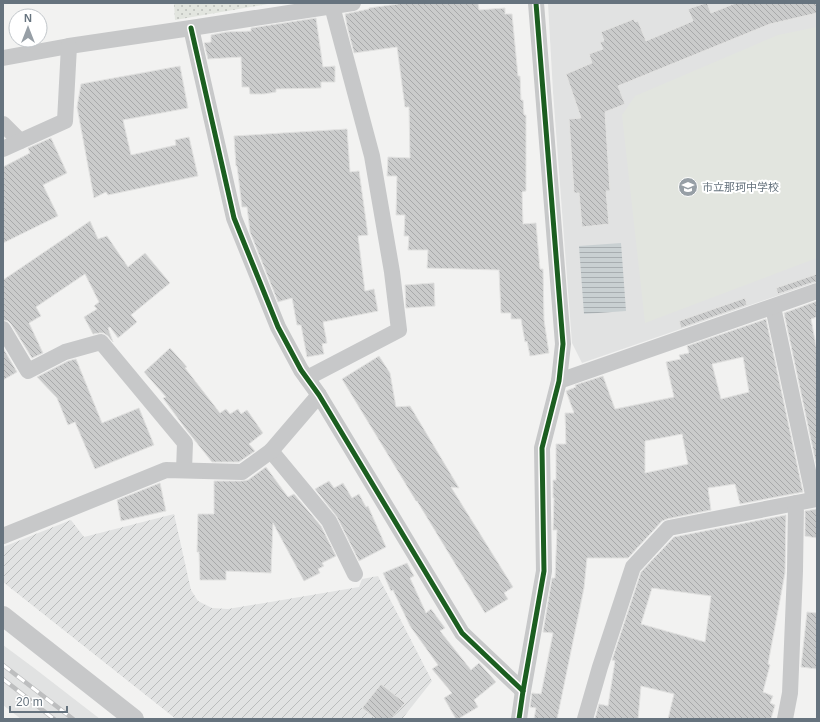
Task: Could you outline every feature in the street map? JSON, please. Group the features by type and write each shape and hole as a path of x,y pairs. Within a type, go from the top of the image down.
{"street":[{"path":"3,58 69,46 353,3"},
{"path":"519,719 544,571 542,448 559,381 563,344 536,3"},
{"path":"307,378 399,330 392,272 372,156 332,6"},
{"path":"191,28 234,218 278,327 301,370 320,395 462,633 523,691"},
{"path":"3,149 65,121 69,46"},
{"path":"3,124 20,141"},
{"path":"559,381 817,291"},
{"path":"585,719 600,667 633,567 669,528 816,499 773,307"},
{"path":"3,329 28,371 65,352 101,342 185,443 184,470"},
{"path":"3,536 166,470 242,472 271,451 320,395"},
{"path":"271,451 329,521 355,574"},
{"path":"785,719 790,693 796,503"},
{"path":"3,616 134,719"}],"shaded area":[{"path":"174,3 268,3 268,4 175,20"},
{"name":"市立那珂中学校","path":"548,3 817,3 817,282 582,363 572,343 553,92"},
{"path":"817,27 817,258 645,323 622,115 635,96 778,35"},
{"path":"621,243 626,311 584,314 579,246"},
{"path":"174,514 191,590 198,601 212,608 228,609 359,587 362,579 378,576 432,681 402,719 176,719 3,582 3,547 71,520 84,537"},
{"path":"3,645 100,719 21,719 3,705"}],"building":[{"path":"398,3 478,3 479,10 505,8 505,14 512,14 518,76 520,76 521,100 523,100 524,115 526,115 526,191 522,192 523,224 536,223 540,269 543,269 544,320 549,353 530,356 527,341 525,342 521,319 511,319 511,313 501,313 499,270 427,268 428,250 408,250 409,236 404,236 405,215 396,215 397,176 387,176 388,157 410,158 409,107 405,107 397,47 354,53 345,14"},
{"path":"706,3 711,13 736,3 817,3 817,13 770,24 618,86 625,104 605,112 610,191 606,191 609,224 582,227 579,193 574,193 569,119 581,118 566,74 592,63 589,54 603,49 600,42 604,41 601,32 634,19 635,22 638,21 646,41 693,21 688,9"},
{"path":"316,18 323,67 335,66 335,82 321,82 321,88 276,89 276,92 250,94 249,87 242,87 241,57 208,59 204,43 211,42 211,35 226,32 251,31 251,28"},
{"path":"180,66 188,108 123,120 131,155 176,145 175,140 189,137 198,176 108,195 106,192 94,198 77,107 81,84"},
{"path":"347,129 350,172 359,171 368,235 358,236 365,291 374,289 378,311 323,322 327,343 322,344 324,354 307,357 301,325 297,325 292,298 278,302 250,232 247,207 242,207 236,166 234,136"},
{"path":"51,138 67,173 43,185 58,216 3,243 3,167 30,153 28,148"},
{"path":"90,221 98,239 107,236 128,267 145,253 170,283 131,315 137,322 118,338 110,327 108,328 113,342 104,333 93,334 84,317 97,309 94,306 99,302 85,274 36,307 41,316 29,323 43,353 32,358 11,324 8,321 3,320 3,280"},
{"path":"817,274 817,282 778,294 776,288"},
{"path":"434,283 435,306 406,308 405,285"},
{"path":"745,298 747,305 681,328 679,321"},
{"path":"817,301 817,317 811,319 817,351 817,468 784,313"},
{"path":"766,319 803,492 740,504 735,484 708,488 711,510 662,521 628,558 587,558 584,588 557,719 534,719 536,708 530,707 532,693 541,694 553,633 543,632 552,578 555,578 557,530 553,530 553,480 556,480 556,444 566,444 565,413 574,413 566,391 576,387 575,385 603,376 615,409 674,397 666,362 681,359 679,355 689,353 687,346","holes":["743,357 749,392 721,399 712,364","682,434 688,464 645,473 645,441"]},
{"path":"3,348 17,372 3,380"},
{"path":"170,348 187,367 185,368 220,413 226,409 230,414 238,409 241,414 247,410 263,433 249,444 255,451 239,462 212,462 163,398 166,397 144,372"},
{"path":"379,356 390,373 396,407 410,406 459,488 451,487 513,587 504,593 508,599 485,613 342,379"},
{"path":"76,359 102,423 139,408 154,445 95,469 75,422 68,425 57,398 37,377 68,361"},
{"path":"266,467 288,497 294,494 321,526 336,556 322,563 324,566 318,569 320,573 304,581 273,523 271,573 226,571 226,580 200,580 199,552 197,552 198,514 214,514 214,481 248,480"},
{"path":"329,481 334,488 343,483 352,498 359,494 366,507 368,506 386,547 359,561 337,517 315,489"},
{"path":"160,483 166,511 121,521 117,500"},
{"path":"817,509 817,538 805,536 805,511"},
{"path":"786,515 785,573 768,664 770,665 763,692 773,696 770,703 775,705 771,719 668,719 674,694 641,686 638,719 595,719 599,704 608,706 615,661 612,660 641,572 674,537","holes":["652,588 711,596 705,642 641,624"]},
{"path":"407,563 414,576 410,578 426,613 431,609 445,628 440,631 471,670 479,663 496,682 474,700 478,707 458,719 456,719 444,698 452,693 432,669 438,665 410,626 383,573"},
{"path":"807,612 817,613 817,669 801,667"},
{"path":"381,684 405,703 391,719 376,719 362,708"}],"railway":[{"path":"3,665 73,719"},
{"path":"3,679 54,719"}],"cycle path":[{"path":"519,719 544,571 542,448 559,381 563,344 536,3"},
{"path":"191,28 234,218 278,327 301,370 319,395 462,633 523,691"}],"place":[{"name":"市立那珂中学校","path":"688,187"}]}
